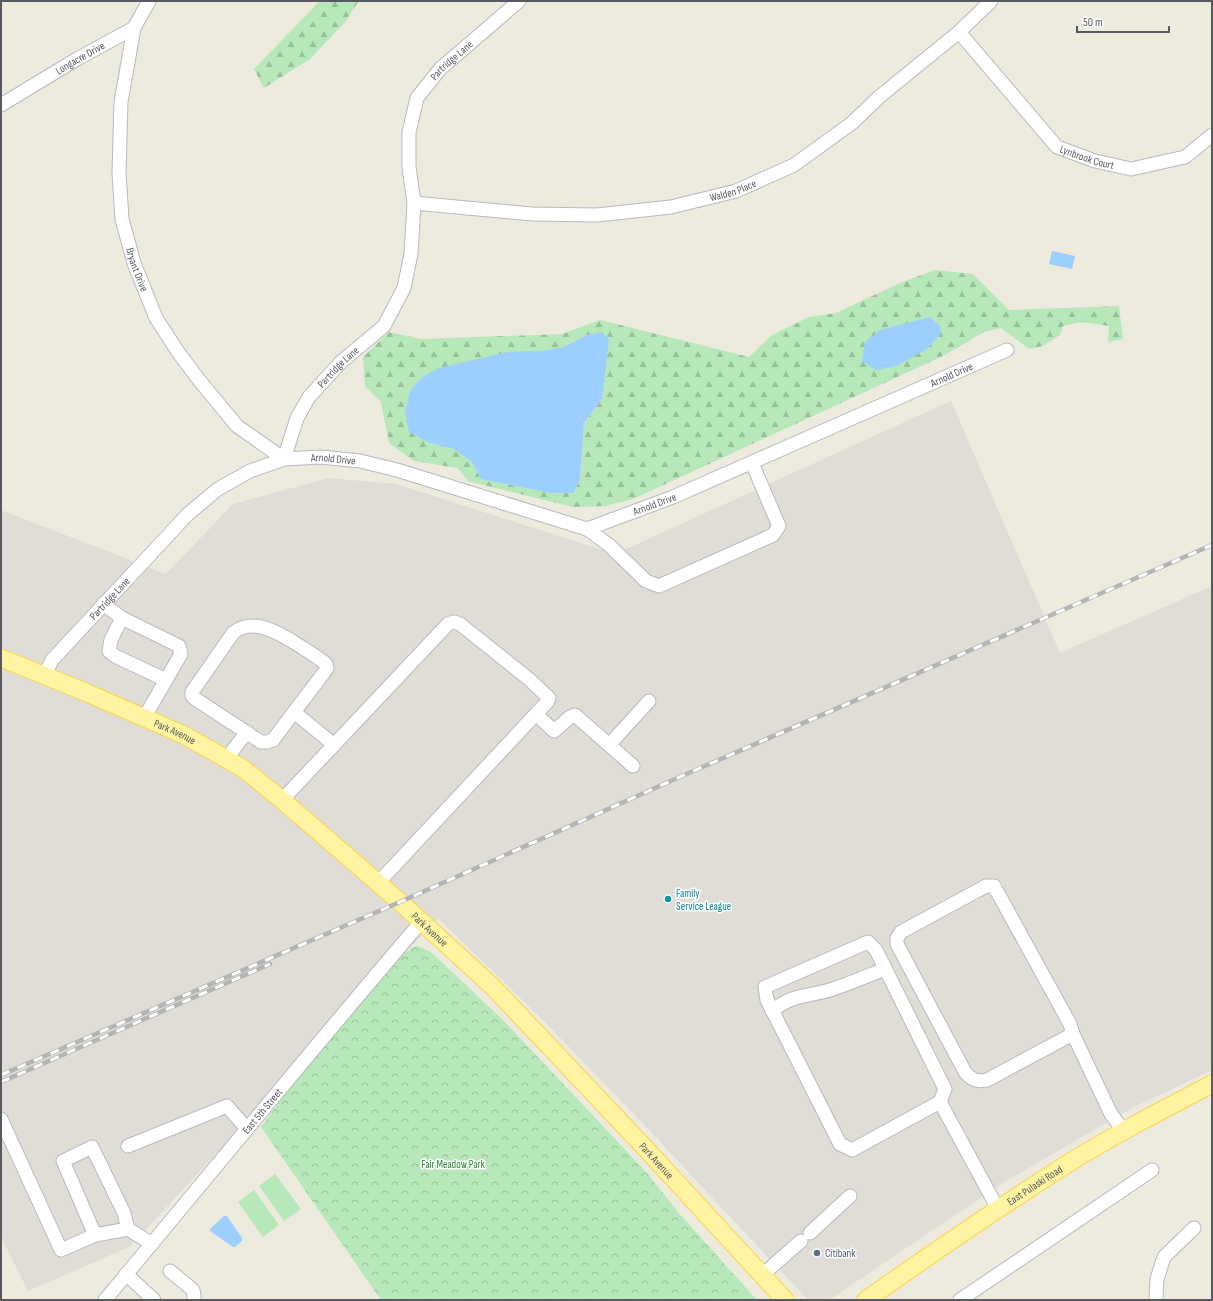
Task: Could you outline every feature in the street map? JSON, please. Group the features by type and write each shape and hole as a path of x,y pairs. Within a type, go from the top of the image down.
{"main road":[{"name":"Park Avenue","path":"1,658 45,675 184,735 244,769 282,800 378,883 493,987 647,1150 785,1300"},
{"name":"East Pulaski Road","path":"866,1300 998,1209 1065,1166 1124,1131 1212,1084"}],"street":[{"path":"134,28 149,1"},
{"name":"Partridge Lane","path":"45,675 52,660 188,514 218,489 250,471 284,459 297,418 309,397 341,362 384,326 404,288 411,254 414,203 409,167 409,132 417,98 440,69 519,1"},
{"name":"Walden Place","path":"414,203 532,214 597,215 671,207 736,191 794,165 852,123 879,97 958,32 991,1"},
{"name":"Longacre Drive","path":"1,105 77,59 134,28"},
{"name":"Bryant Drive","path":"134,28 120,102 119,173 122,219 134,263 156,318 178,352 199,380 237,426 284,459"},
{"name":"Lynbrook Court","path":"958,32 1057,147 1094,162 1131,169 1186,157 1212,135"},
{"name":"Arnold Drive","path":"284,459 320,457 360,461 397,470 587,529 672,497 752,463 1007,350"},
{"path":"587,529 609,545 646,581 659,586 773,535 779,526 752,463"},
{"path":"103,604 122,618 179,646 181,654 144,718"},
{"path":"122,618 111,640 109,651 115,656 166,680"},
{"path":"282,800 333,744 448,624 454,622 460,624 530,680 549,698 548,701 378,883"},
{"path":"247,626 258,627 278,632 326,664 327,668 323,674 294,712 273,740 261,742 194,698 192,696 192,692 233,633 239,628 247,626"},
{"path":"609,745 649,701"},
{"path":"294,712 333,744"},
{"path":"536,714 554,731 570,716 575,715 634,766"},
{"path":"226,759 247,732"},
{"path":"1073,1034 987,1080 978,1081 971,1079 965,1072 904,958 897,944 897,938 901,932 986,886 994,886 1070,1024 1073,1034 1111,1114 1124,1131"},
{"name":"East 5th Street","path":"105,1300 335,1021 421,922"},
{"path":"868,942 876,950 885,969 945,1089 940,1102 852,1150 840,1144 772,1011 767,1000 765,987 868,942"},
{"path":"772,1011 782,1003 796,997 828,990 885,969"},
{"path":"940,1102 998,1209"},
{"path":"128,1146 227,1106 247,1129"},
{"path":"1,1119 61,1250 95,1235 128,1229 152,1244"},
{"path":"95,1235 63,1161 92,1147 124,1213 128,1229"},
{"path":"960,1300 1152,1170"},
{"path":"762,1275 850,1196"},
{"path":"1156,1300 1156,1279 1164,1257 1194,1228"},
{"path":"170,1271 192,1290 194,1300"},
{"path":"126,1274 154,1300"}],"shaded area":[{"path":"951,401 1060,653 1212,586 1212,1070 1134,1107 1006,1181 829,1300 808,1300 651,1132 543,1020 438,918 129,1247 28,1291 1,1237 1,510 166,574 233,504 329,478 396,484 615,554"}],"green space":[{"path":"320,1 359,1 345,22 310,59 264,88 254,69"},
{"path":"935,270 973,274 1009,310 1119,306 1123,339 1108,342 1109,326 1081,322 1063,326 1060,335 1043,346 1029,349 1001,328 984,332 945,355 633,499 605,506 573,507 468,481 458,468 414,461 389,443 381,402 365,386 363,357 389,332 421,339 562,334 600,320 749,357 772,335 809,317 836,313 900,283","holes":["587,335 604,378 602,399 584,423 580,480 573,493 550,493 481,479 472,462 454,449 430,443 405,412 410,392 422,377 564,347"]},
{"name":"Fair Meadow Park","path":"416,946 432,953 504,1021 648,1174 677,1211 757,1300 381,1300 261,1127 297,1078 404,954"},
{"path":"275,1174 301,1209 284,1221 259,1186"},
{"path":"254,1190 279,1225 263,1237 238,1202"}],"water":[{"path":"1052,251 1075,256 1072,269 1049,264"},
{"path":"930,317 941,327 940,335 927,349 896,366 876,370 862,361 865,342 880,330"},
{"path":"602,332 609,340 602,399 584,423 580,480 573,493 550,493 481,479 472,462 454,449 430,443 409,432 405,412 410,391 422,377 439,368 507,352 541,351 564,347 587,335"},
{"path":"224,1216 227,1216 242,1238 242,1241 235,1247 210,1231 210,1229"}],"railway":[{"path":"1,1075 400,902 691,772 1212,545"},
{"path":"1,1082 270,964"}],"place":[{"name":"Family Service League","path":"668,899"},
{"name":"Citibank","path":"817,1253"}]}
